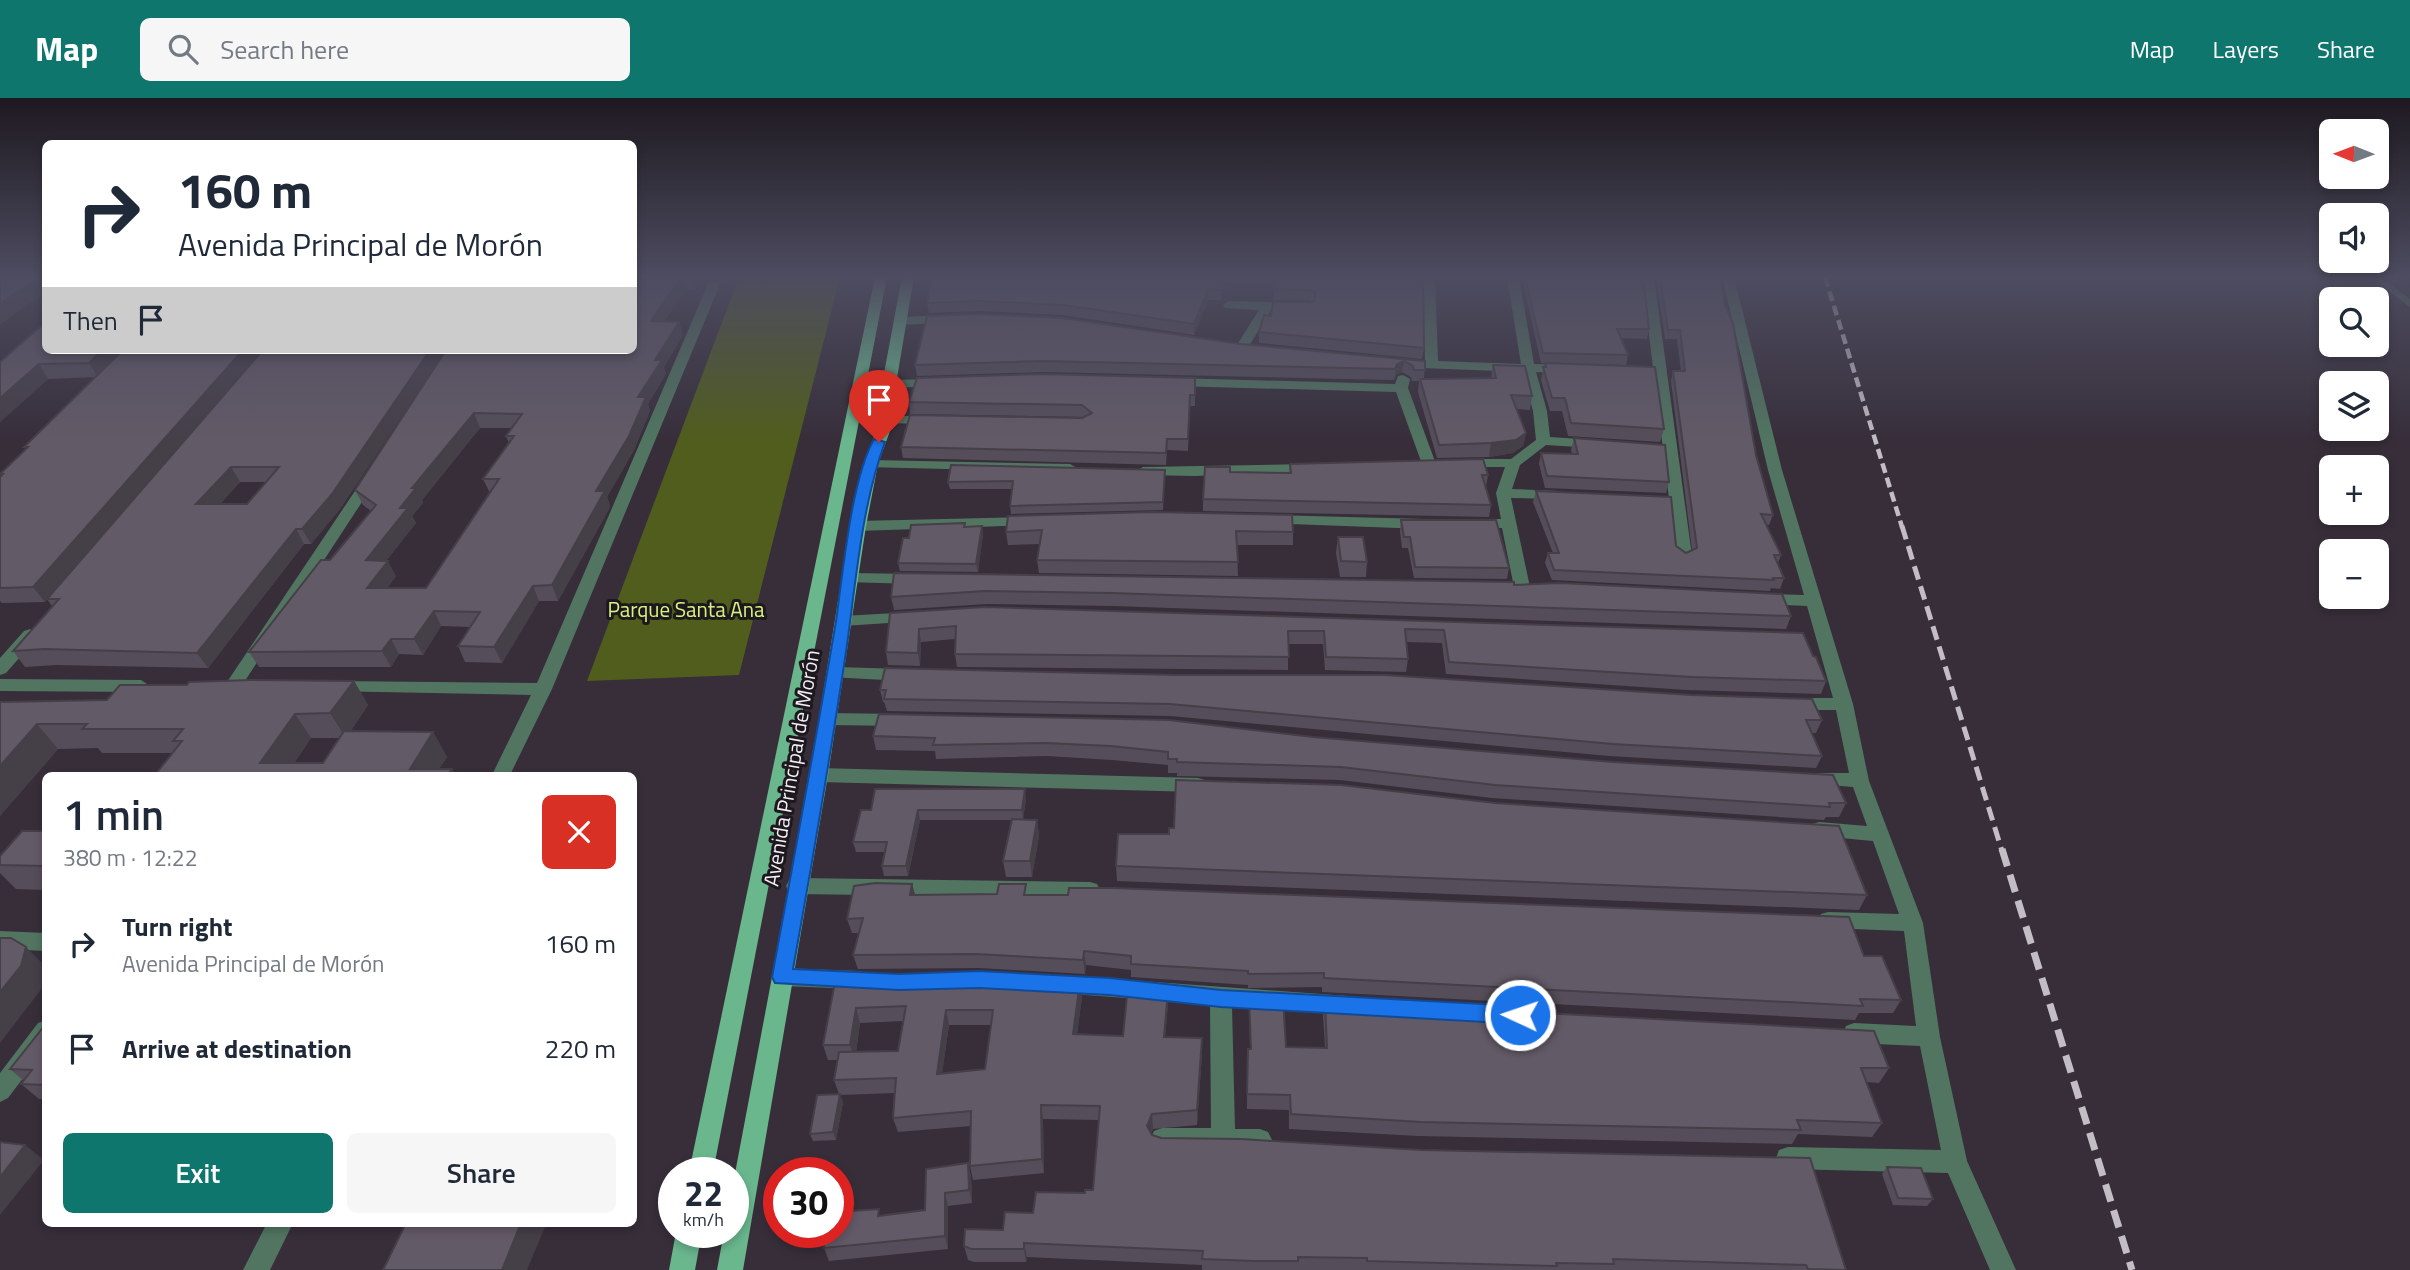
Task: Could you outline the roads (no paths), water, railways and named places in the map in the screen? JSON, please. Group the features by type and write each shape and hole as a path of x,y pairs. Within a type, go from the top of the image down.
{"main road":[{"name":"Avenida Principal de Morón","path":"704,1157 870,332"},
{"name":"Avenida Principal de Morón","path":"730,1270 796,886 819,775 858,526 870,464 887,420 889,384 899,332"},
{"path":"682,1270 686,1248"}],"street":[{"path":"502,772 543,689 694,332"},
{"path":"1241,348 1251,332"},
{"path":"1431,332 1432,364"},
{"path":"1524,332 1528,367 1544,419 1543,440"},
{"path":"1651,332 1662,449 1670,500 1684,556"},
{"path":"1741,332 1775,470 1813,601 1819,639 1844,704 1860,781 1913,923 1929,1037 1955,1162 2003,1270"},
{"path":"1514,463 1422,464 1401,388 1399,364 1581,369"},
{"path":"889,384 954,382"},
{"path":"1162,382 1401,388"},
{"path":"887,420 941,420"},
{"path":"1522,587 1503,493 1514,463 1543,440 1606,445"},
{"path":"870,464 1089,469"},
{"path":"260,686 226,686 378,466"},
{"path":"1129,470 1196,472 1333,467"},
{"path":"1503,493 1570,496"},
{"path":"1260,520 1436,524"},
{"path":"858,526 1041,521"},
{"path":"1461,524 1508,523"},
{"path":"850,578 932,580"},
{"path":"1744,598 1813,601"},
{"path":"843,621 935,615"},
{"path":"0,669 36,626"},
{"path":"835,673 917,675"},
{"path":"0,685 165,686"},
{"path":"314,687 543,689"},
{"path":"1779,703 1844,704"},
{"path":"827,719 923,721"},
{"path":"819,775 1224,786"},
{"path":"1794,777 1860,781"},
{"path":"1806,828 1879,834"},
{"path":"796,886 1104,891"},
{"path":"1801,919 1913,923"},
{"path":"0,940 42,942"},
{"path":"782,977 886,981"},
{"path":"1031,983 1373,1007"},
{"path":"1221,998 1223,1138"},
{"path":"1832,1032 1929,1037"},
{"path":"0,1091 42,1035"},
{"path":"1162,1139 1223,1138 1288,1142"},
{"path":"1762,1158 1955,1162"},
{"path":"256,1270 279,1227"}],"railway":[{"path":"1842,332 1902,527"},
{"path":"1902,526 2002,851"},
{"path":"2002,849 2132,1270"}],"park label":[{"name":"Parque Santa Ana","path":"686,609"}]}
